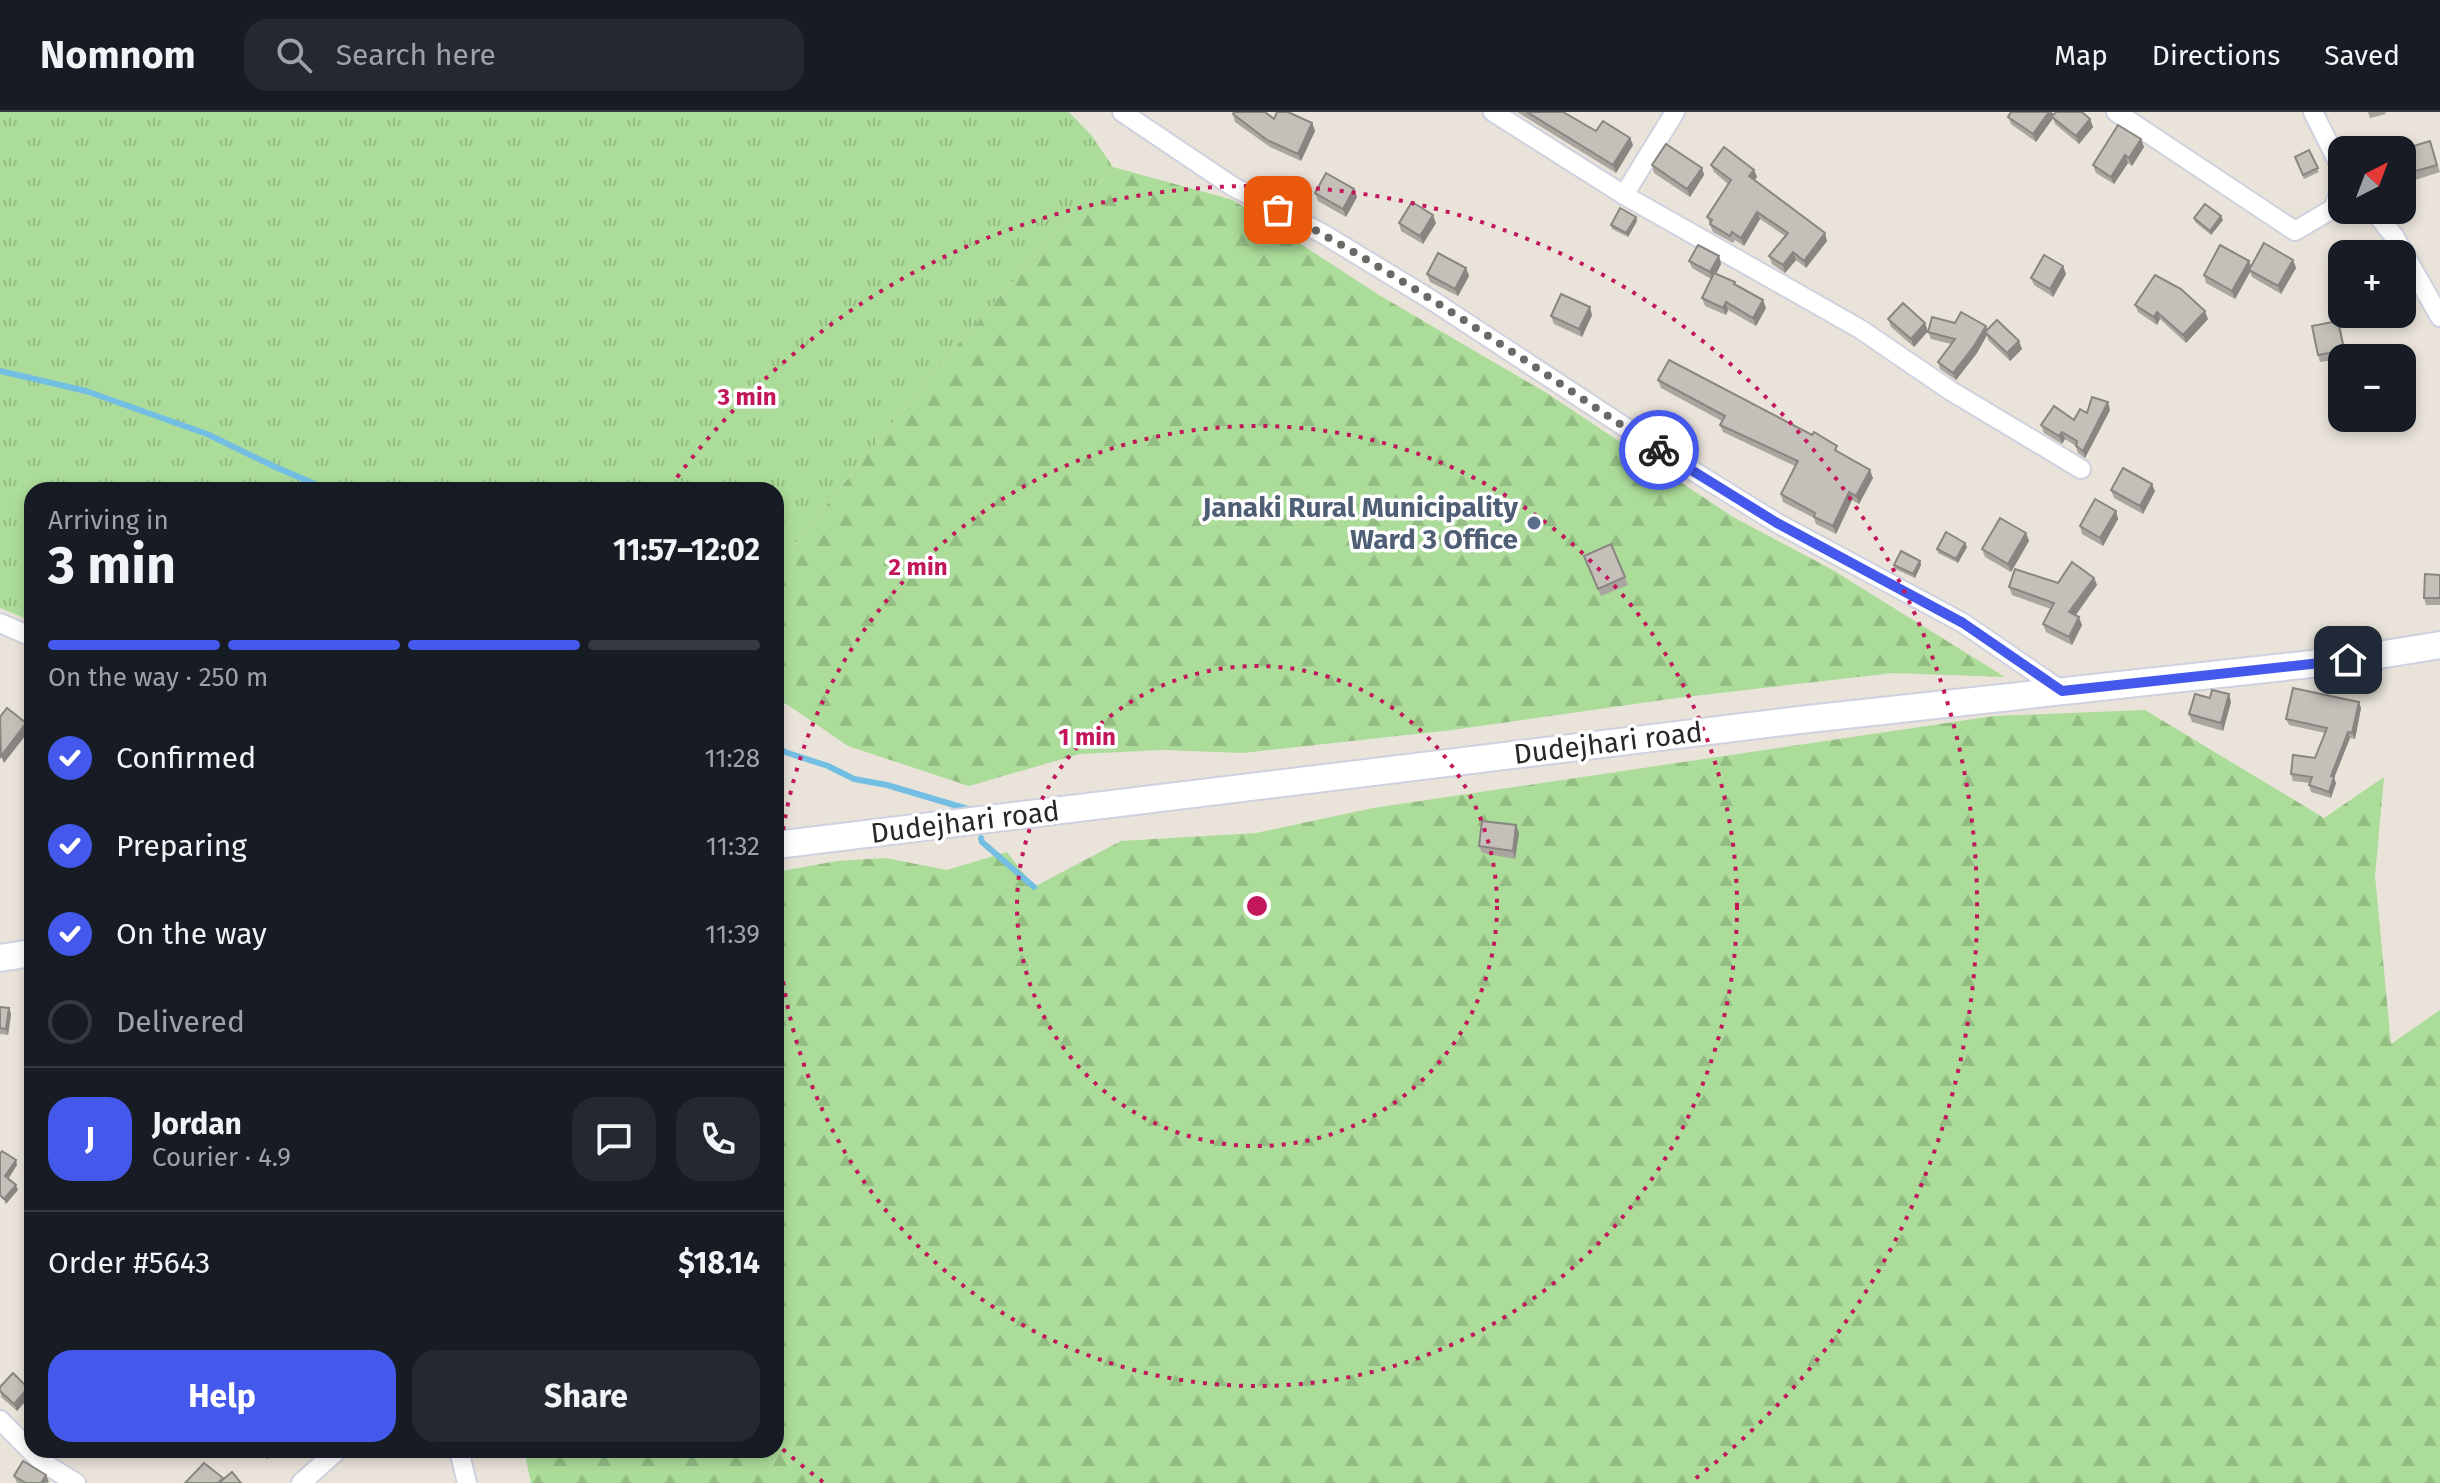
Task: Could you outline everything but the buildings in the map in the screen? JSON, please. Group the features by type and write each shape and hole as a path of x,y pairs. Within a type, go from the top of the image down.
{"street":[{"path":"1122,112 1232,186 1325,235 1430,299 1777,523 1963,623 2062,691"},
{"path":"1493,112 1624,195 1860,329 1951,391 2081,469"},
{"path":"1624,195 1675,112"},
{"path":"2116,112 2295,231 2328,212"},
{"path":"2313,112 2328,142"},
{"path":"2384,224 2440,317"},
{"path":"0,623 24,634"},
{"name":"Dudejhari road","path":"784,844 1799,720 2348,660 2440,645"},
{"path":"0,958 24,954"},
{"path":"0,1420 24,1444"},
{"path":"38,1458 76,1483"},
{"path":"301,1483 329,1458"},
{"path":"461,1458 467,1483"}],"green space":[{"path":"0,112 1069,112 1092,136 1113,167 937,368 784,558 784,482 24,482 24,618 0,608"},
{"path":"1113,167 1233,200 1379,295 1545,392 1733,517 1831,569 2005,677 1893,673 1677,698 1452,730 1243,753 1163,750 1080,754 969,786 848,746 784,702 784,558 937,368"},
{"path":"2145,710 2324,818 2384,777 2375,876 2391,1044 2440,1010 2440,1483 531,1483 526,1458 784,1458 784,871 837,861 885,858 947,870 1007,852 1034,887 1121,841 1256,833 1373,808 1994,716"}],"waterway":[{"path":"0,371 86,391 207,434 310,482"},
{"path":"784,751 828,766 854,779 887,785 971,810"},
{"path":"981,838 1034,887"}],"way so far":[{"path":"1278,210 1430,299 1659,450"}],"place":[{"name":"Janaki Rural Municipality Ward 3 Office","path":"1534,523"}],"route":[{"path":"1659,450 1777,523 1963,623 2062,691 2348,660"}]}
